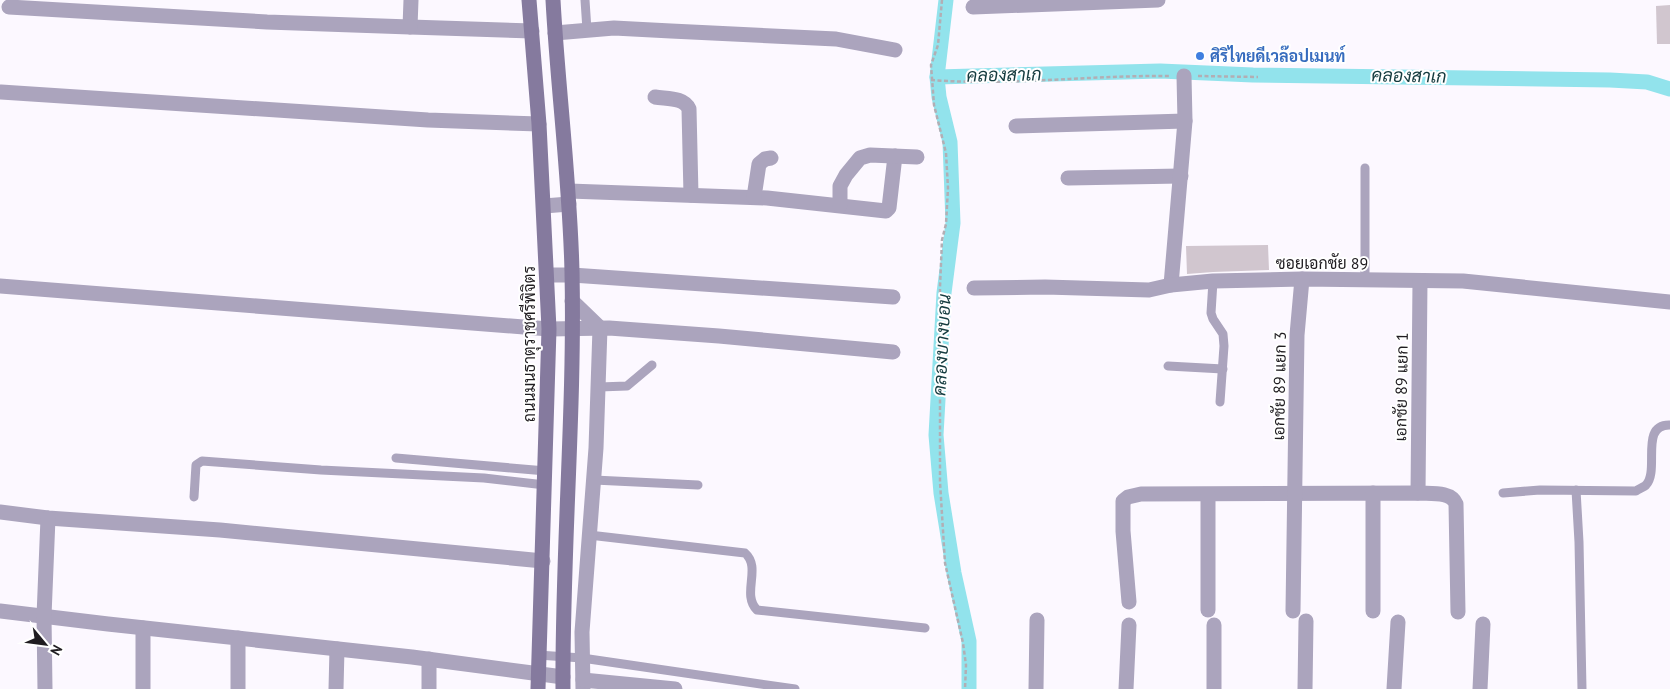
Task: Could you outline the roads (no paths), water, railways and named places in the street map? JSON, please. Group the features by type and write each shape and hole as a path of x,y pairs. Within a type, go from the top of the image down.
{"street":[{"path":"410,26 411,0"},
{"name":"ถนนมนธาตุราชศรีพิจิตร","path":"530,0 544,206 549,329 538,682"},
{"path":"0,611 429,659 538,682 563,683 572,275 569,198 554,33 553,0"},
{"path":"972,7 1158,0"},
{"path":"9,7 402,28 410,26 532,30"},
{"path":"554,33 614,28 836,39 894,50"},
{"path":"1171,285 1185,121 1184,76"},
{"path":"2,92 428,120 539,124"},
{"path":"655,97 683,101 688,105 691,195"},
{"path":"1016,126 1185,121"},
{"path":"840,206 840,186 849,170 860,158 870,156 917,157"},
{"path":"544,206 569,198 691,195 754,198 888,210 895,156"},
{"path":"754,198 759,164 765,159 771,158"},
{"path":"1068,178 1180,176"},
{"path":"547,275 572,275 893,297"},
{"name":"เอกชัย 89 แยก 3","path":"1292,611 1297,335 1302,280"},
{"name":"ซอยเอกชัย 89","path":"974,288 1045,287 1149,290 1171,285 1213,281 1420,281 1485,283 1670,302"},
{"name":"เอกชัย 89 แยก 1","path":"1418,493 1420,281"},
{"path":"0,286 549,329 600,328 719,336 893,352"},
{"path":"572,301 600,328 594,480 582,658 583,684 675,689"},
{"path":"1373,612 1374,493"},
{"path":"1129,602 1123,531 1123,500 1128,496 1141,494 1418,493 1450,496 1456,504 1458,612"},
{"path":"1208,495 1208,610"},
{"path":"0,512 48,518 220,530 542,561"},
{"path":"45,689 44,616 48,518"},
{"path":"1036,689 1037,620"},
{"path":"1305,689 1306,622"},
{"path":"1394,689 1398,622"},
{"path":"1480,689 1484,624"},
{"path":"1126,689 1129,625"},
{"path":"1214,625 1214,689"},
{"path":"143,628 143,689"},
{"path":"238,638 238,689"},
{"path":"336,689 337,649"},
{"path":"429,659 429,689"}],"lane":[{"path":"585,0 587,30"},
{"path":"1365,280 1366,168"},
{"path":"1213,281 1211,312 1213,319 1223,334 1224,346 1220,402"},
{"path":"599,387 627,386 652,365"},
{"path":"1168,366 1223,369"},
{"path":"1503,493 1540,490 1636,491 1646,485 1651,477 1652,438 1656,430 1663,425 1670,425"},
{"path":"396,458 545,478"},
{"path":"194,497 196,465 202,461 321,470 484,478 545,478"},
{"path":"594,480 698,485"},
{"path":"1576,490 1582,689"},
{"path":"589,535 745,553 750,558 752,567 751,601 756,610 925,628"},
{"path":"538,654 563,658 582,658 795,689"}],"waterway":[{"name":"คลองบางบอน","path":"946,0 937,77 939,97 950,142 953,223 944,293 936,435 941,493 954,573 969,641 969,689"},
{"name":"คลองสาเก","path":"937,77 1160,71 1253,75 1610,80 1647,82 1670,89"}],"place":[{"name":"ศิริไทยดีเวล๊อปเมนท์","path":"1200,56"}]}
